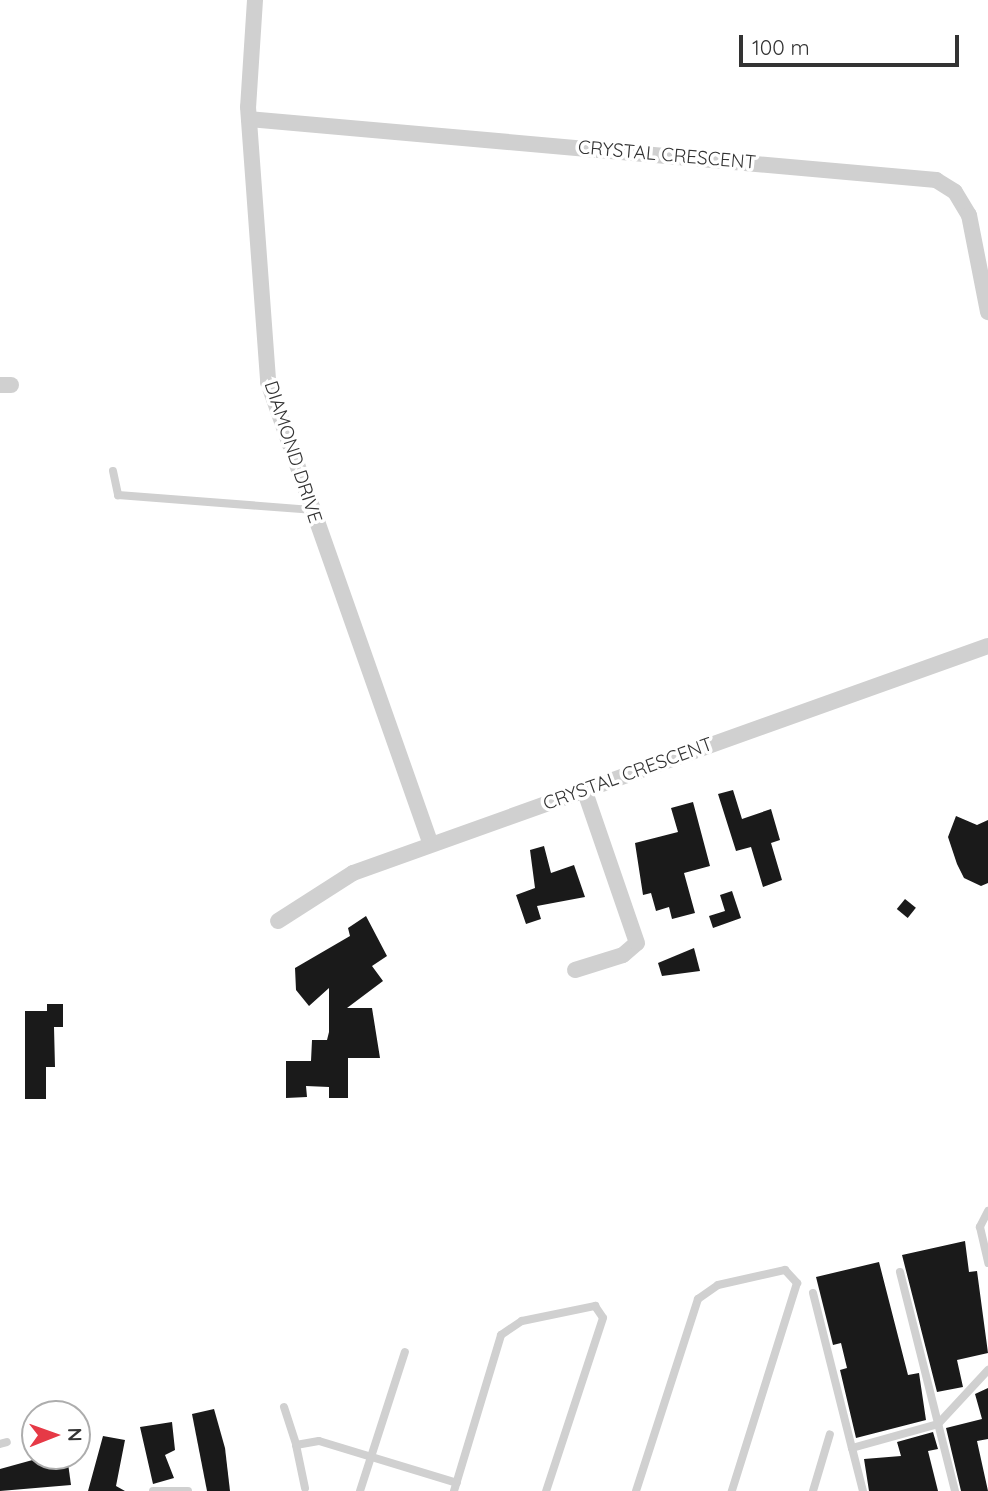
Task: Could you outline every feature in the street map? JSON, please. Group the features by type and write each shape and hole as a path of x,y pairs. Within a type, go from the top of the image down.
{"street":[{"name":"DIAMOND DRIVE","path":"256,0 249,119 268,382 431,844"},
{"name":"CRYSTAL CRESCENT","path":"249,119 936,180 955,192 969,215 988,312"},
{"name":"CRYSTAL CRESCENT","path":"278,921 325,887 431,844 988,646"},
{"path":"575,970 623,955 637,943 584,789"}],"lane":[{"path":"113,471 118,495 311,510"},
{"path":"988,1211 980,1227 988,1263"},
{"path":"636,1491 698,1298 718,1285 785,1270 797,1283 732,1491"},
{"path":"900,1272 955,1491"},
{"path":"813,1293 863,1491"},
{"path":"296,1445 332,1441 455,1487 501,1335 522,1321 595,1306 603,1318 546,1491"},
{"path":"360,1491 405,1352"},
{"path":"852,1448 938,1424 988,1370"},
{"path":"284,1407 305,1488"},
{"path":"813,1491 830,1434"},
{"path":"153,1491 188,1491"}],"building":[{"path":"733,790 742,819 771,809 780,840 771,843 782,880 763,887 751,847 736,851 718,794"},
{"path":"693,802 710,866 684,873 695,913 672,919 669,907 656,911 651,893 643,895 635,843 678,832 671,808"},
{"path":"956,816 977,825 988,820 988,883 981,886 964,878 957,864 948,837"},
{"path":"544,846 551,873 574,865 585,897 537,906 541,919 526,924 516,895 535,888 530,850"},
{"path":"732,891 741,918 713,928 709,916 725,911 720,895"},
{"path":"905,899 916,908 908,918 897,909"},
{"path":"366,916 387,956 372,966 383,981 347,1008 372,1008 380,1058 348,1058 348,1098 329,1098 329,1087 306,1086 307,1097 286,1098 286,1061 311,1061 312,1040 327,1040 329,1032 329,988 309,1006 296,990 295,968 350,936 348,928"},
{"path":"694,948 700,971 662,976 658,963"},
{"path":"47,1004 63,1004 63,1027 54,1027 55,1067 46,1067 46,1099 25,1099 25,1011 47,1011"},
{"path":"965,1241 969,1272 977,1271 988,1353 957,1360 963,1387 937,1392 902,1255"},
{"path":"879,1262 908,1375 919,1373 926,1420 856,1438 840,1370 847,1368 841,1343 833,1345 816,1277"},
{"path":"988,1388 988,1439 977,1441 988,1491 961,1491 946,1428 982,1419 975,1394"},
{"path":"214,1409 225,1448 230,1491 207,1491 192,1414"},
{"path":"172,1422 175,1450 165,1455 174,1478 153,1484 140,1427"},
{"path":"933,1432 938,1449 928,1451 938,1491 869,1491 864,1459 901,1456 897,1442"},
{"path":"103,1436 125,1440 116,1486 125,1491 88,1491"},
{"path":"21,1463 21,1470 69,1470 71,1485 0,1491 0,1469"}]}
